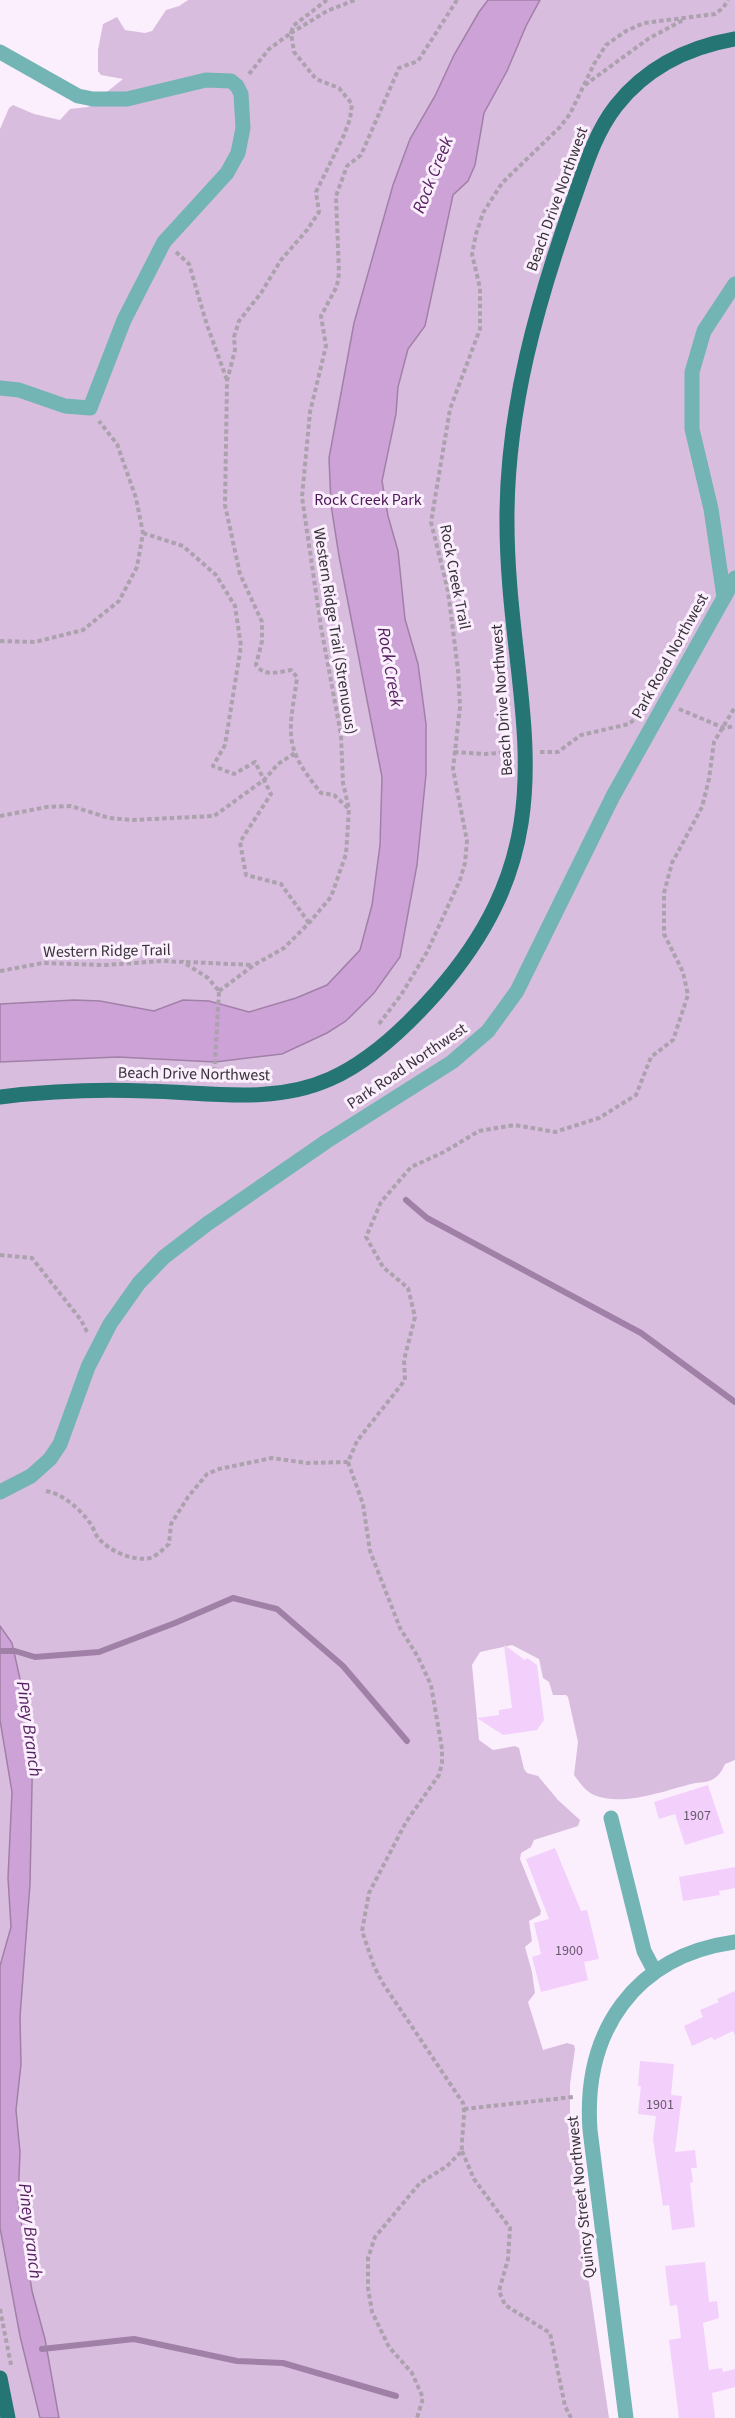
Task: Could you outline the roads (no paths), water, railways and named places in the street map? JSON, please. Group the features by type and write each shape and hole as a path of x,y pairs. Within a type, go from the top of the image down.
{"main road":[{"name":"Beach Drive Northwest","path":"0,1097 89,1090 245,1096 281,1093 315,1085 348,1070 390,1039 432,998 466,956 482,932 505,885 523,818 526,752 524,708 507,559 507,493 510,450 519,388 544,287 589,158 600,132 616,105 636,84 669,61 696,49 735,39"},
{"path":"0,2378 8,2418"}],"street":[{"path":"0,52 78,96 93,99 127,99 206,80 231,81 237,86 243,105 243,128 238,153 227,173 164,242 124,320 90,408 65,406 19,390 0,388"},
{"path":"724,597 711,510 692,429 692,372 704,331 735,284"},
{"name":"Park Road Northwest","path":"0,1492 31,1476 50,1458 60,1444 88,1367 102,1338 123,1303 150,1271 179,1245 217,1218 327,1142 463,1054 500,1016 517,991 613,796 735,578"},
{"path":"611,1818 644,1951 655,1972"},
{"name":"Quincy Street Northwest","path":"626,2418 590,2130 589,2096 596,2056 610,2023 628,1998 655,1972 683,1955 735,1942"}],"water":[{"name":"Rock Creek","path":"488,0 540,0 507,71 484,113 475,165 468,181 453,195 425,326 408,349 398,387 396,414 382,481 388,516 398,551 405,619 418,664 426,724 426,774 417,865 400,957 374,993 346,1021 327,1033 282,1054 215,1062 118,1057 0,1062 0,1004 100,1001 154,1011 183,1000 209,1001 249,1012 296,998 327,985 360,950 372,905 380,845 382,777 339,556 331,505 329,458 354,323 393,185 410,139 435,96 454,55"},
{"name":"Piney Branch","path":"0,1626 12,1643 33,1737 30,1884 20,2017 21,2064 16,2110 20,2152 18,2201 32,2291 45,2339 59,2418 40,2418 20,2336 0,2228 0,1966 11,1927 8,1878 12,1792 0,1720"}],"waterway":[{"path":"406,1200 427,1218 641,1333 735,1402"},
{"path":"0,1651 15,1651 35,1657 99,1652 233,1598 277,1609 343,1666 407,1741"},
{"path":"42,2349 134,2339 237,2361 283,2363 396,2396"}],"park label":[{"name":"Rock Creek Park","path":"368,500"}]}
